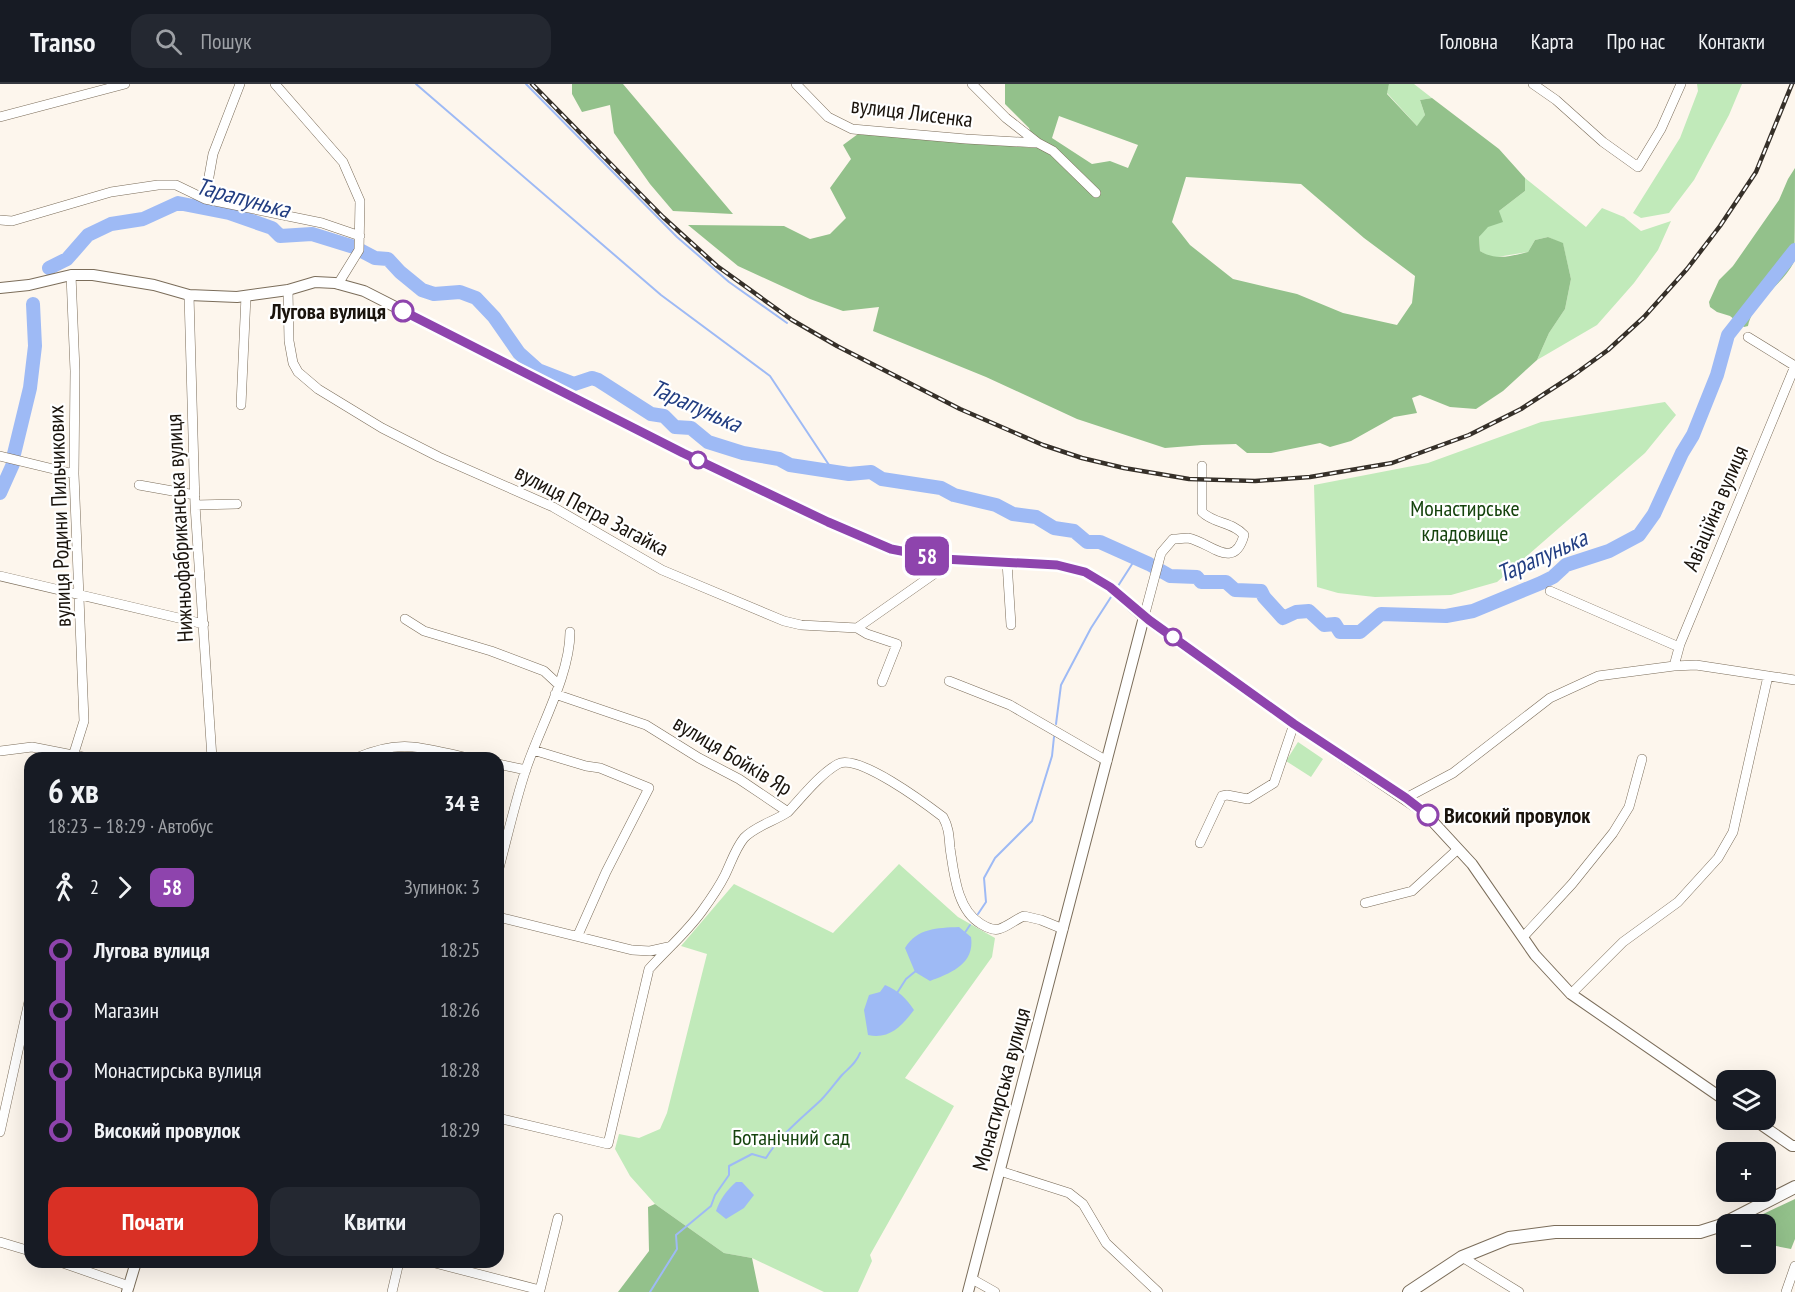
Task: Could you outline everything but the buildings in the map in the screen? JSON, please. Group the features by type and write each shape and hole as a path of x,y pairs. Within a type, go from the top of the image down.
{"main road":[{"path":"1409,1292 1462,1257 1509,1238 1555,1232 1700,1232 1719,1226 1795,1187"}],"street":[{"path":"0,117 124,84"},
{"path":"205,199 213,154 240,84"},
{"path":"275,84 343,162 360,201 359,250 338,284"},
{"name":"вулиця Лисенка","path":"796,84 828,117 852,129 1038,143"},
{"path":"972,84 1006,118 1038,143 1053,151 1096,193"},
{"path":"1533,84 1556,100 1603,142 1638,168 1661,129 1681,84"},
{"path":"0,220 12,221 111,192 158,185 176,186 205,199 322,223 360,236"},
{"path":"1,290 71,275 116,278 154,285 189,296 246,296 288,290 315,282 338,284 364,291 677,450 828,522 891,549 943,559 1057,565 1085,572 1110,587 1144,617 1294,724 1424,812 1472,864 1535,955 1571,994 1716,1094"},
{"name":"вулиця Родини Пильчикових","path":"71,275 75,371 74,474 84,722 74,752"},
{"name":"вулиця Петра Загайка","path":"288,290 289,341 293,363 298,372 318,389 382,428 439,457 553,507 662,570 784,621 801,625 857,628"},
{"name":"Нижньофабриканська вулиця","path":"189,296 195,505 212,752"},
{"path":"242,405 246,296"},
{"path":"1748,337 1795,366"},
{"name":"Авіаційна вулиця","path":"1674,666 1679,647 1795,366"},
{"path":"0,456 74,474"},
{"path":"1144,617 1161,553 1173,539 1189,538 1224,553 1232,554 1242,543 1244,535 1241,532 1202,512 1202,466"},
{"path":"139,485 195,495"},
{"path":"195,505 237,504"},
{"path":"882,682 897,644 867,634 857,628 934,574 943,559"},
{"path":"1007,562 1011,625"},
{"path":"0,576 204,624"},
{"path":"1550,591 1679,647"},
{"name":"Монастирська вулиця","path":"968,1292 1144,617"},
{"path":"405,618 424,631 491,651 544,671 558,684"},
{"path":"504,850 526,770 570,647 570,632"},
{"path":"1406,798 1453,773 1550,698 1598,676 1696,665 1795,680"},
{"path":"1571,994 1623,942 1678,902 1718,858 1733,832 1768,676"},
{"path":"950,681 1010,705 1107,761"},
{"name":"вулиця Бойків Яр","path":"555,694 646,725 699,758 739,778 788,812 839,763 849,762 878,773 943,817 949,827 950,846 960,894 966,910 975,921 987,928 998,930 1024,916 1063,929"},
{"path":"1200,843 1222,796 1248,799 1274,783 1294,724"},
{"path":"370,752 403,745 438,752"},
{"path":"0,751 32,747 67,752"},
{"path":"533,750 600,768 649,788 606,872 578,935"},
{"path":"1524,936 1572,884 1613,833 1629,807 1642,759"},
{"path":"504,765 526,770"},
{"path":"504,1119 608,1144 649,969 668,947 683,935 703,910 724,878 744,838 788,812"},
{"path":"1365,903 1412,891 1458,849"},
{"path":"504,917 632,950 650,951 668,947"},
{"path":"0,1132 24,1024"},
{"path":"1769,1130 1795,1146"},
{"path":"1000,1171 1069,1193 1083,1204 1106,1243 1158,1292"},
{"path":"454,1268 540,1290 558,1218"},
{"path":"0,1242 24,1249"},
{"path":"1462,1257 1519,1292"},
{"path":"1786,1292 1795,1266"},
{"path":"75,1268 128,1289 134,1268"},
{"path":"392,1292 398,1268"},
{"path":"972,1279 995,1292"}],"green space":[{"path":"572,84 623,84 733,214 673,211 650,184 614,133 610,105 582,112 572,94"},
{"path":"1005,84 1389,84 1387,94 1417,126 1425,115 1420,100 1432,98 1499,149 1525,178 1525,191 1499,211 1503,222 1488,227 1479,237 1480,251 1492,256 1504,257 1528,252 1535,240 1548,237 1563,243 1571,279 1565,309 1549,333 1537,360 1503,391 1476,409 1450,407 1420,395 1412,398 1417,413 1394,417 1351,441 1330,447 1320,443 1271,453 1247,453 1236,444 1165,448 1077,419 986,377 873,331 879,307 843,311 810,299 738,266 688,225 784,226 810,239 830,234 846,218 830,188 851,159 843,145 858,134 1036,148 1029,128 1005,104","holes":["1059,116 1138,145 1128,168 1110,161 1092,164 1052,138","1186,177 1301,184 1364,238 1415,276 1412,303 1397,325 1343,313 1297,294 1233,279 1190,245 1172,222"]},
{"path":"1389,84 1414,84 1432,98 1420,100 1425,115 1418,127 1387,93"},
{"path":"1697,84 1742,84 1729,115 1694,180 1669,213 1641,218 1633,213 1680,138 1698,91"},
{"path":"1795,168 1794,262 1789,271 1756,308 1748,326 1744,327 1730,316 1710,307 1709,302 1719,280 1733,266 1779,200"},
{"path":"1525,178 1586,227 1602,208 1624,217 1641,231 1671,221 1658,250 1634,283 1597,325 1537,360 1549,333 1565,309 1571,279 1563,244 1548,237 1535,240 1528,252 1491,258 1480,251 1479,237 1499,211 1525,191"},
{"name":"Монастирське кладовище","path":"1665,402 1676,415 1645,453 1497,582 1451,595 1375,597 1338,593 1317,587 1314,485 1428,463 1541,422"},
{"path":"1298,742 1323,759 1311,777 1286,761"},
{"name":"Ботанічний сад","path":"899,864 958,917 995,938 992,957 905,1078 954,1106 870,1255 872,1261 858,1292 824,1292 752,1258 724,1253 655,1204 630,1176 615,1149 619,1134 639,1138 660,1129 667,1113 707,954 681,946 734,884 833,933"},
{"path":"1795,1199 1795,1239 1791,1249 1776,1246 1776,1214 1763,1214"},
{"path":"655,1204 724,1253 752,1258 759,1292 618,1292 649,1251 648,1207"}],"water":[{"path":"959,927 971,937 969,954 965,961 946,975 930,981 915,972 905,948 910,941 928,930"},
{"path":"885,985 902,995 914,1010 900,1026 889,1034 868,1035 864,1010 869,995 880,992"},
{"path":"736,1182 742,1182 754,1195 744,1208 726,1219 716,1211 724,1195"}],"waterway":[{"name":"Тарапунька","path":"416,84 661,295 770,376 833,471"},
{"path":"526,84 677,237 729,282 787,323"},
{"name":"Тарапунька","path":"49,268 67,259 88,235 111,224 143,219 178,203 229,213 272,228 280,236 312,234 354,247 375,258 388,259 422,290 434,294 460,292 476,298 494,317 519,353 538,370 574,384 592,378 598,380 651,414 664,416 675,427 691,428 708,442 743,453 779,459 790,465 849,474 871,472 882,479 941,488 954,495 996,505 1013,514 1036,517 1054,528 1074,531 1087,542 1100,542 1170,576 1197,577 1201,582 1226,582 1235,590 1261,591 1283,618 1296,612 1309,611 1324,625 1335,624 1340,632 1360,632 1381,614 1446,616 1473,611 1541,583 1553,577 1566,565 1609,551 1639,535 1654,514 1682,453 1693,435 1717,375 1728,335 1795,250"},
{"name":"Тарапунька","path":"14,454 30,388 35,346 33,304"},
{"name":"Тарапунька","path":"0,493 13,464"},
{"name":"Тарапунька","path":"1118,586 1136,558"},
{"name":"Тарапунька","path":"1056,724 1061,685 1091,628 1111,597"},
{"name":"Тарапунька","path":"978,914 986,902 984,878 995,858 1032,821 1052,756 1054,737"},
{"name":"Тарапунька","path":"964,934 970,925"},
{"name":"Тарапунька","path":"897,993 906,979 917,970"},
{"name":"Тарапунька","path":"650,1292 677,1249 676,1235 711,1206 715,1195 729,1175 729,1166 752,1154 766,1158 784,1135 824,1097 855,1062 860,1053"}],"railway":[{"path":"532,84 663,217 717,266 792,320 837,346 960,409 1043,445 1082,458 1189,479 1255,481 1310,477 1392,463 1469,435 1521,409 1608,350 1644,317 1687,269 1720,226 1756,172 1792,84"}],"bus line":[{"name":"58","path":"403,311 683,453 828,522 891,549 943,559 1057,565 1085,572 1110,587 1149,620 1294,724 1428,815"}],"place":[{"name":"Лугова вулиця","path":"403,311"},
{"name":"Високий провулок","path":"1428,815"}]}
